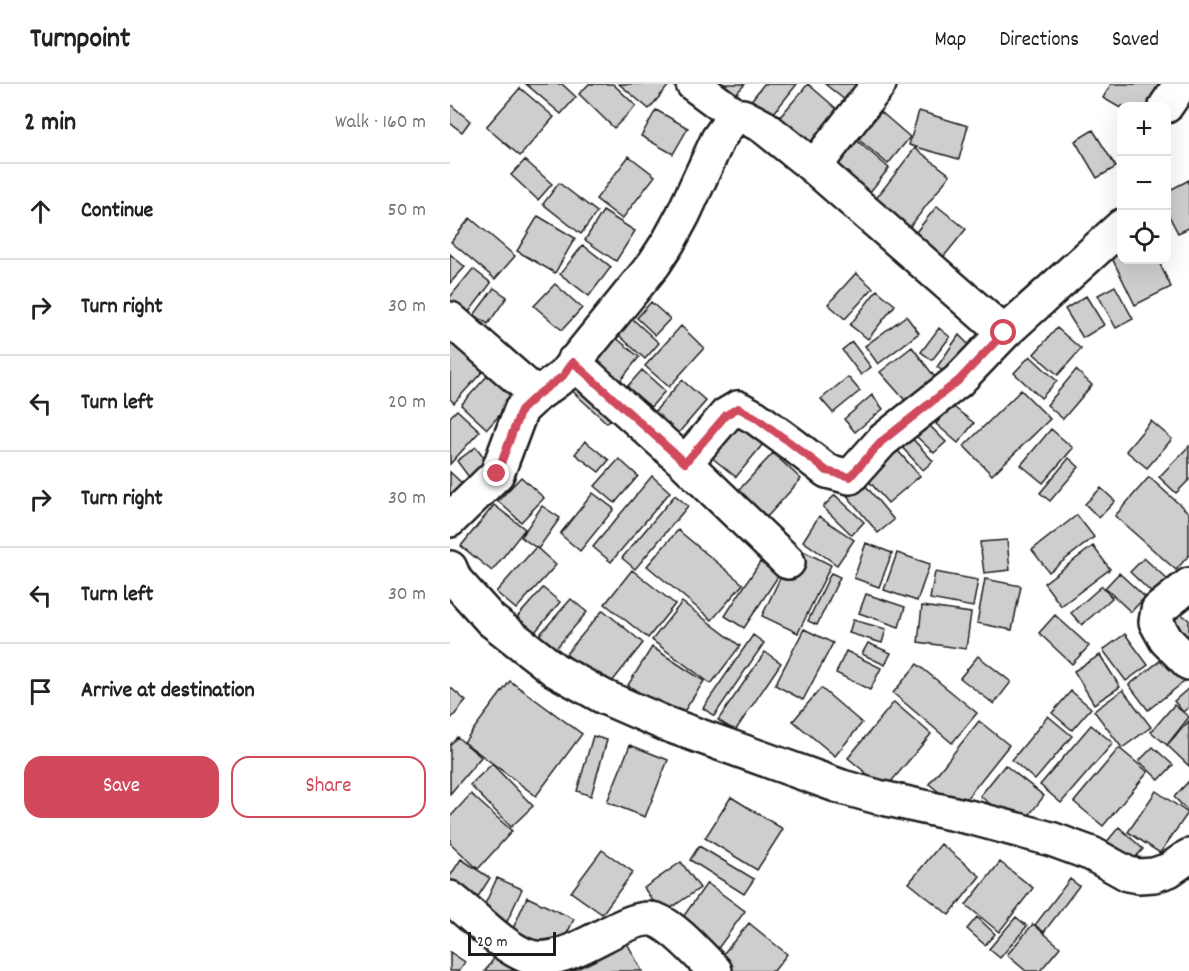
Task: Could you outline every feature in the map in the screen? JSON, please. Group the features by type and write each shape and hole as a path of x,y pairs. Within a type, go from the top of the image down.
{"street":[{"path":"693,84 735,115 764,127 814,167 1004,333"},
{"path":"814,167 879,84"},
{"path":"1169,102 1181,84"},
{"path":"450,520 497,474 521,410 563,376 633,291 669,241 718,139 735,115"},
{"path":"685,463 726,415 738,408 783,437 827,471 850,477 882,441 958,381 1004,333 1117,231"},
{"path":"450,319 537,395"},
{"path":"573,362 685,463 788,562"},
{"path":"452,577 491,620 555,670 604,697 666,724 842,787 973,818 1077,848 1128,874 1154,875 1169,870 1189,856"},
{"path":"1189,585 1158,610 1156,622 1166,640 1189,663"},
{"path":"450,898 501,939 527,956 538,958 564,954 629,924 649,919 657,921 674,932 715,971"}],"building":[{"path":"526,84 562,84 576,97 561,114"},
{"path":"589,84 613,84 636,106 614,128 579,94"},
{"path":"619,84 670,84 649,109"},
{"path":"719,84 745,84 726,105"},
{"path":"764,84 797,84 766,123 746,107"},
{"path":"808,84 838,110 804,150 774,124"},
{"path":"825,84 860,84 846,101"},
{"path":"1111,84 1172,84 1161,102 1117,102 1117,106 1103,98"},
{"path":"520,88 554,117 520,156 486,127"},
{"path":"450,104 470,121 462,132 450,123"},
{"path":"656,110 688,128 673,154 641,136"},
{"path":"919,111 968,126 959,159 909,145"},
{"path":"881,112 910,137 888,164 858,139"},
{"path":"1093,130 1116,167 1097,178 1075,141"},
{"path":"855,139 889,168 866,197 831,168"},
{"path":"915,148 950,175 906,232 871,205"},
{"path":"629,156 655,176 622,219 596,199"},
{"path":"525,160 552,184 538,200 511,175"},
{"path":"1189,180 1189,228 1178,233 1171,220 1171,189"},
{"path":"559,183 597,212 581,234 543,204"},
{"path":"937,206 966,229 941,260 912,237"},
{"path":"603,211 635,231 616,261 585,240"},
{"path":"538,216 575,238 555,273 517,251"},
{"path":"470,218 515,256 495,279 451,242"},
{"path":"583,245 611,267 589,296 560,274"},
{"path":"1117,253 1117,264 1160,264 1171,287 1135,305 1111,256"},
{"path":"450,254 465,267 450,283"},
{"path":"473,269 491,283 463,320 450,308 450,297"},
{"path":"856,273 873,288 845,319 828,304"},
{"path":"555,284 582,308 562,330 534,306"},
{"path":"1115,286 1133,319 1116,328 1098,295"},
{"path":"494,288 507,297 488,324 474,315"},
{"path":"877,290 895,305 868,339 850,325"},
{"path":"1086,296 1104,325 1083,338 1065,309"},
{"path":"651,302 670,319 655,335 637,318"},
{"path":"627,314 659,343 645,359 612,329"},
{"path":"906,316 919,333 878,364 865,346"},
{"path":"681,326 704,348 669,387 645,366"},
{"path":"939,328 950,337 932,360 921,352"},
{"path":"1057,328 1081,349 1058,375 1034,354"},
{"path":"959,335 969,345 949,375 937,367"},
{"path":"615,337 639,357 620,381 596,361"},
{"path":"450,341 483,371 454,403 450,399"},
{"path":"852,342 871,367 861,375 842,350"},
{"path":"912,347 940,384 911,407 880,372"},
{"path":"1030,356 1057,381 1041,398 1014,373"},
{"path":"642,370 665,391 651,407 627,387"},
{"path":"1076,370 1092,385 1063,419 1047,405"},
{"path":"489,374 515,398 487,429 461,405"},
{"path":"583,375 620,409 607,423 570,389"},
{"path":"848,377 860,391 833,413 821,399"},
{"path":"682,380 706,401 675,437 651,416"},
{"path":"1021,390 1050,419 992,475 964,446"},
{"path":"872,395 883,409 855,432 844,419"},
{"path":"951,405 974,423 958,443 936,424"},
{"path":"457,410 480,431 450,464 450,417"},
{"path":"743,419 767,439 736,477 711,457"},
{"path":"1151,421 1172,439 1147,468 1126,451"},
{"path":"928,424 946,442 934,453 916,436"},
{"path":"1051,429 1073,448 1043,483 1021,465"},
{"path":"908,434 933,461 923,470 898,443"},
{"path":"585,441 609,460 599,472 575,454"},
{"path":"892,444 920,476 888,503 861,472"},
{"path":"1189,446 1189,480 1176,493 1159,477"},
{"path":"476,447 491,466 471,480 457,461"},
{"path":"773,453 801,479 767,517 738,491"},
{"path":"1069,458 1079,467 1050,501 1040,493"},
{"path":"619,459 638,476 615,503 595,486"},
{"path":"450,472 465,486 450,503"},
{"path":"652,476 670,492 611,562 593,547"},
{"path":"521,477 544,498 521,522 498,501"},
{"path":"1149,477 1189,513 1189,555 1176,570 1115,516"},
{"path":"861,480 894,520 878,533 845,493"},
{"path":"1101,488 1115,501 1099,518 1085,504"},
{"path":"593,493 614,509 580,551 560,534"},
{"path":"675,495 688,506 635,569 622,558"},
{"path":"835,495 864,522 852,535 823,507"},
{"path":"494,505 525,529 492,571 461,546"},
{"path":"542,506 560,518 538,549 521,537"},
{"path":"1077,515 1094,537 1049,572 1032,550"},
{"path":"819,516 854,540 837,565 803,541"},
{"path":"678,530 743,584 712,620 647,566"},
{"path":"1007,540 1010,570 984,573 980,542"},
{"path":"866,543 892,553 879,587 854,578"},
{"path":"1093,546 1110,569 1061,606 1044,583"},
{"path":"536,547 556,565 516,609 496,592"},
{"path":"795,547 831,565 798,633 762,616"},
{"path":"897,553 930,564 917,601 884,590"},
{"path":"1144,558 1168,580 1154,595 1130,572"},
{"path":"760,562 779,575 744,628 725,616"},
{"path":"632,570 675,604 648,638 605,604"},
{"path":"935,572 978,580 973,607 930,599"},
{"path":"831,573 840,577 817,625 808,621"},
{"path":"1119,573 1145,597 1131,612 1105,588"},
{"path":"985,579 1021,586 1012,630 977,623"},
{"path":"1102,586 1112,598 1082,625 1071,613"},
{"path":"543,588 560,602 530,638 512,623"},
{"path":"866,594 905,607 899,627 859,613"},
{"path":"571,599 587,612 551,654 535,640"},
{"path":"682,602 740,646 711,684 652,640"},
{"path":"922,606 971,613 966,649 918,642"},
{"path":"1171,606 1189,620 1189,647 1158,622"},
{"path":"603,610 643,643 607,688 566,654"},
{"path":"1055,615 1089,646 1072,664 1039,633"},
{"path":"853,620 886,629 882,643 849,633"},
{"path":"804,629 833,643 803,700 775,685"},
{"path":"1125,634 1148,665 1126,681 1103,650"},
{"path":"753,635 764,643 714,716 703,708"},
{"path":"868,643 891,653 885,665 862,654"},
{"path":"652,647 704,681 679,719 628,685"},
{"path":"1174,650 1189,678 1148,710 1129,685"},
{"path":"846,651 881,668 870,690 836,673"},
{"path":"765,652 781,663 735,731 718,720"},
{"path":"1100,655 1120,687 1094,704 1074,671"},
{"path":"978,656 1011,682 994,704 960,678"},
{"path":"917,664 977,713 952,743 893,693"},
{"path":"510,681 582,734 536,796 464,742"},
{"path":"450,687 466,701 450,720"},
{"path":"821,688 862,723 835,756 793,721"},
{"path":"1189,688 1189,707 1183,712 1174,701"},
{"path":"1123,690 1151,727 1122,748 1094,711"},
{"path":"1071,691 1091,708 1072,730 1052,713"},
{"path":"894,702 931,734 885,789 848,758"},
{"path":"1174,705 1189,717 1167,745 1151,732"},
{"path":"1048,716 1072,736 1035,780 1012,760"},
{"path":"979,721 1009,745 959,808 929,784"},
{"path":"1189,721 1189,766 1167,745"},
{"path":"1091,725 1113,743 1061,803 1040,785"},
{"path":"593,736 607,740 591,796 577,791"},
{"path":"457,737 481,757 450,794 450,745"},
{"path":"630,745 668,760 645,817 607,802"},
{"path":"1153,747 1173,765 1159,780 1139,761"},
{"path":"1119,748 1148,772 1103,826 1074,802"},
{"path":"492,764 533,806 511,827 470,785"},
{"path":"1005,765 1044,796 1020,827 980,796"},
{"path":"1189,781 1189,812 1174,797"},
{"path":"1156,791 1188,813 1160,853 1128,832"},
{"path":"471,794 512,831 478,869 450,843 450,817"},
{"path":"731,797 783,829 757,870 705,838"},
{"path":"1119,827 1143,849 1124,870 1101,849"},
{"path":"941,844 980,876 949,915 909,883"},
{"path":"699,846 754,879 744,894 690,860"},
{"path":"602,850 633,872 602,914 571,892"},
{"path":"461,859 490,878 472,906 450,892 450,876"},
{"path":"681,862 700,888 662,914 644,888"},
{"path":"1000,862 1033,888 999,932 966,905"},
{"path":"497,878 522,889 505,926 480,915"},
{"path":"1070,879 1079,886 1044,932 1035,925"},
{"path":"707,883 745,911 714,954 676,927"},
{"path":"527,897 574,919 558,952 512,931"},
{"path":"977,917 995,934 985,945 967,929"},
{"path":"1016,917 1027,926 1000,958 989,949"},
{"path":"749,923 787,954 774,971 721,971 714,965"},
{"path":"1033,924 1060,947 1040,971 1026,971 1007,955"},
{"path":"626,941 642,971 571,971"},
{"path":"450,952 465,962 459,971 450,971"},
{"path":"495,957 515,971 485,971"}],"route":[{"path":"497,474 521,410 563,376 573,362 685,463 726,415 738,408 755,417 827,471 850,477 882,441 958,381 1004,333"}]}
